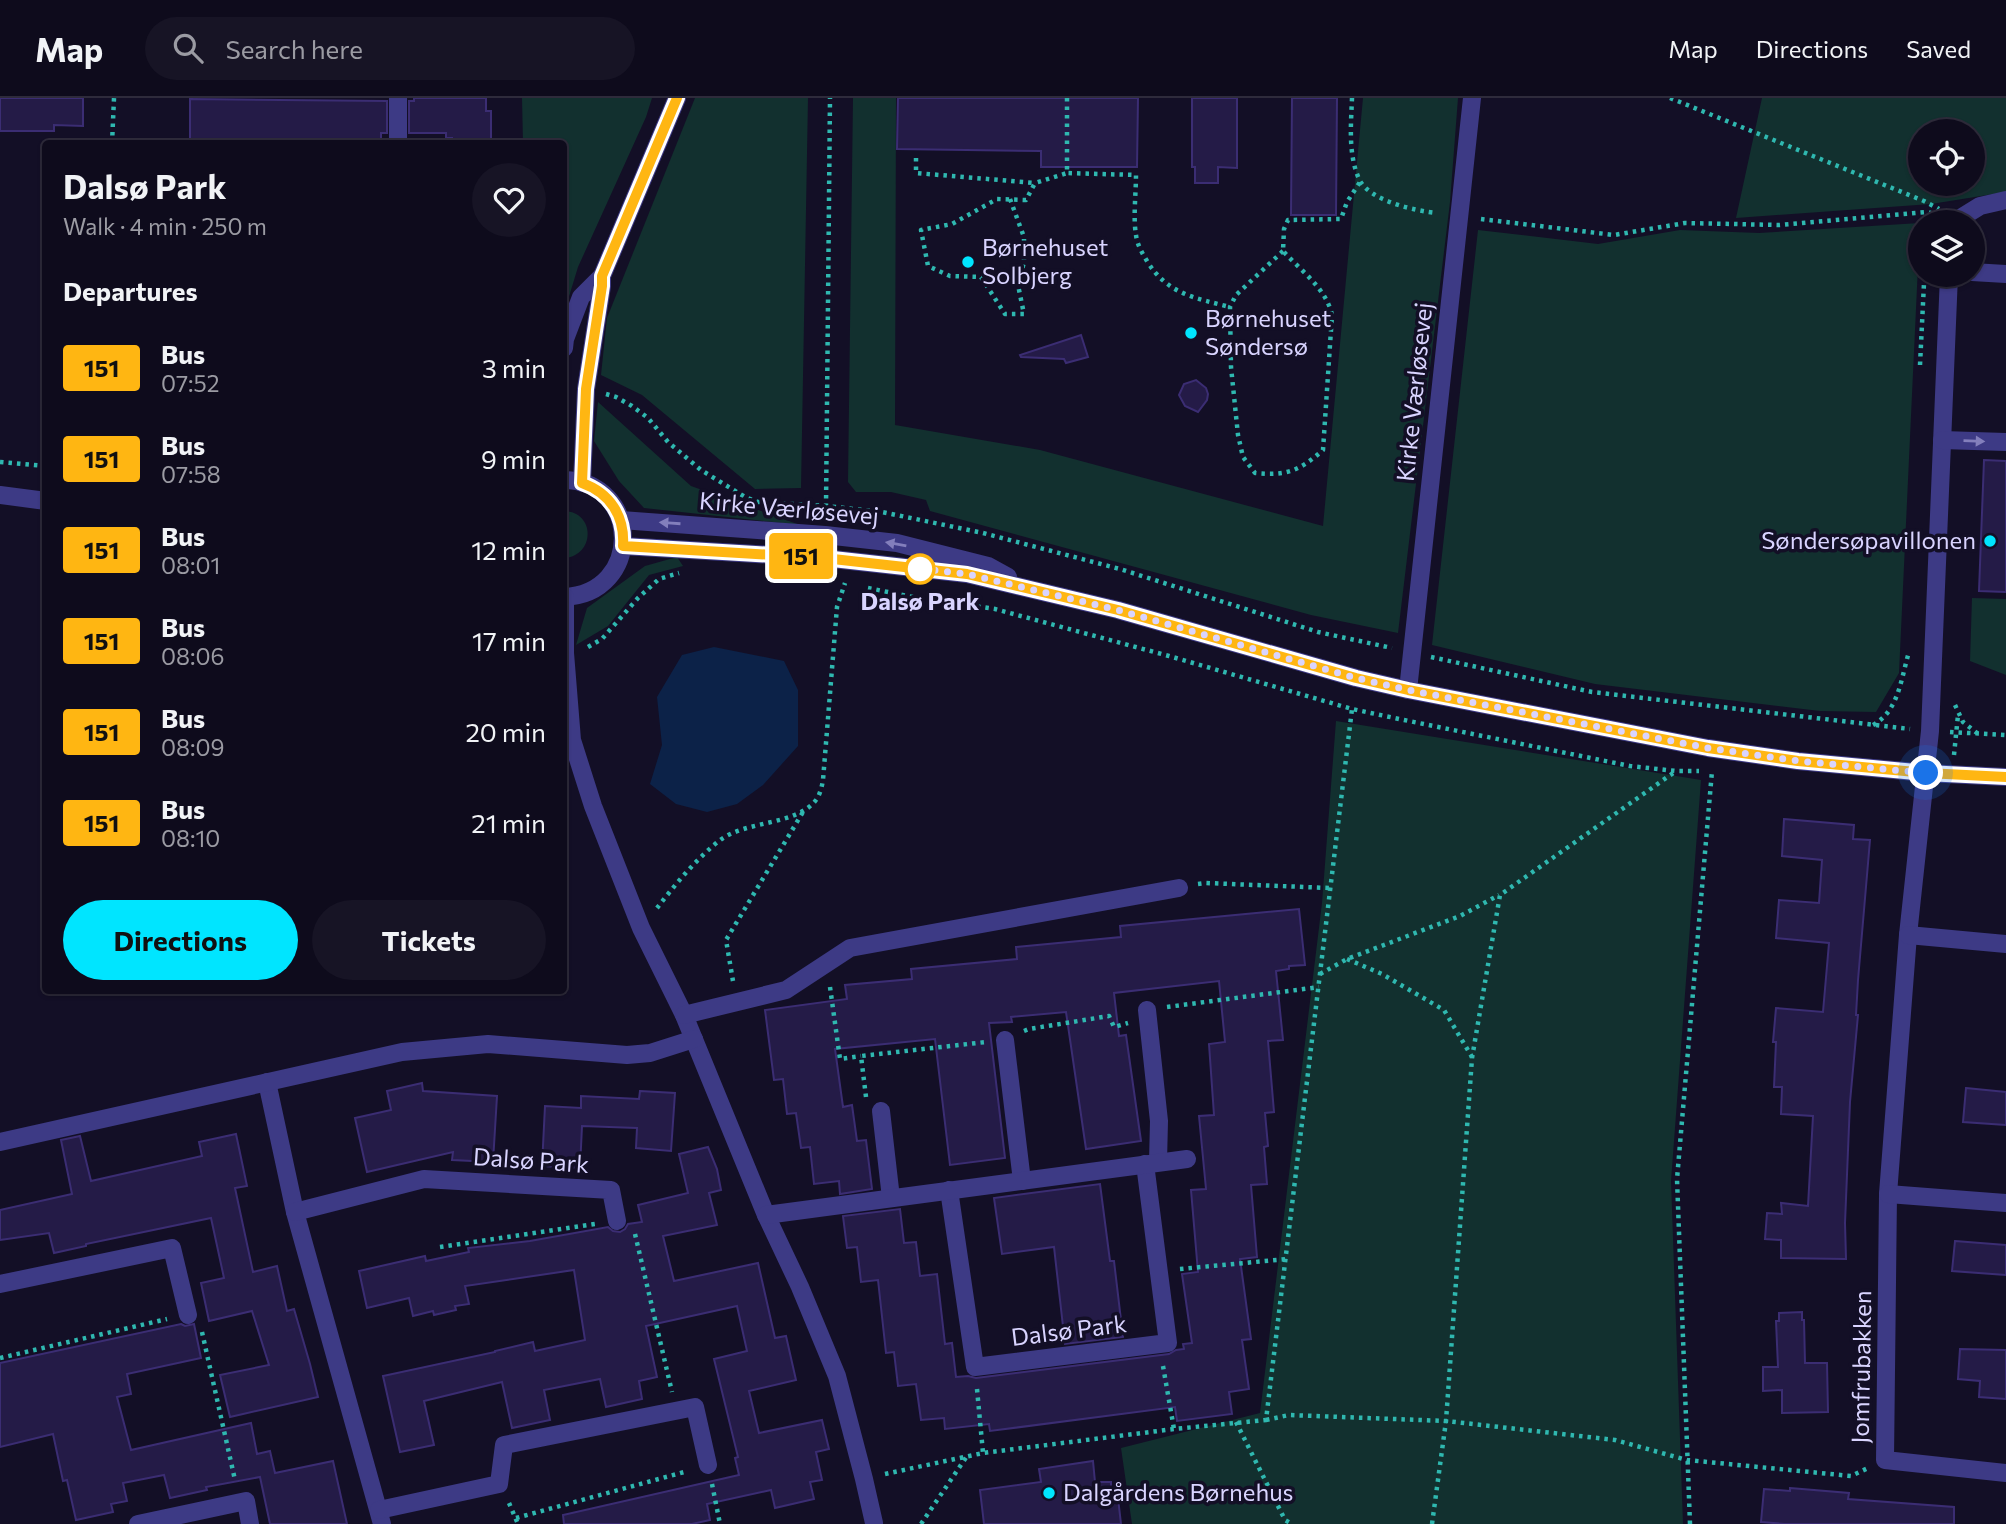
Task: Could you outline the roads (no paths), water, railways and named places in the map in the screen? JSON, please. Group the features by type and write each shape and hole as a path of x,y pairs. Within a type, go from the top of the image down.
{"street":[{"path":"398,98 398,140"},
{"path":"567,333 581,297 602,276 677,98"},
{"name":"Kirke Værløsevej","path":"1408,690 1472,98"},
{"path":"1974,210 2006,200"},
{"path":"1985,273 2006,274"},
{"path":"582,483 586,389 602,276"},
{"path":"1926,773 1931,721 1948,287"},
{"path":"1942,439 2006,442"},
{"path":"567,480 582,483 604,494 621,520 624,537 617,564 611,575 584,594 567,597"},
{"path":"0,495 42,500"},
{"name":"Kirke Værløsevej","path":"621,520 897,543 988,566 1029,589"},
{"name":"Kirke Værløsevej","path":"623,546 824,558 967,574 1118,610 1356,678 1408,690 1708,748 1798,761 1926,773 2006,777"},
{"path":"567,678 572,740 593,806 641,928 684,1015 766,1214 837,1376 873,1523"},
{"name":"Jomfrubakken","path":"1926,773 1908,935 1888,1194 1885,1460 2006,1473"},
{"path":"684,1015 786,990 850,948 1179,888"},
{"path":"1908,935 2006,944"},
{"name":"Dalsø Park","path":"949,1190 975,1367 1168,1343 1159,1272 1152,1163 1159,1121 1147,1010"},
{"path":"0,1142 402,1052 488,1044 627,1055 650,1053 694,1039"},
{"path":"1005,1040 1022,1181"},
{"path":"267,1082 295,1212 380,1517 499,1484 504,1445 695,1407 708,1465"},
{"path":"881,1111 891,1198"},
{"path":"766,1214 1187,1159"},
{"name":"Dalsø Park","path":"295,1212 424,1178 611,1190 617,1220"},
{"path":"1888,1194 2006,1203"},
{"path":"0,1284 173,1248 188,1315"},
{"path":"138,1524 246,1501 250,1524"}],"water":[{"path":"714,647 784,661 798,690 798,746 763,785 737,804 707,812 676,804 650,784 662,745 657,697 682,655"}],"place":[{"name":"Børnehuset Solbjerg","path":"968,262"},
{"name":"Børnehuset Søndersø","path":"1191,333"},
{"name":"Søndersøpavillonen","path":"1990,541"},
{"name":"Dalsø Park","path":"920,569"},
{"name":"Dalgårdens Børnehus","path":"1049,1493"}]}
